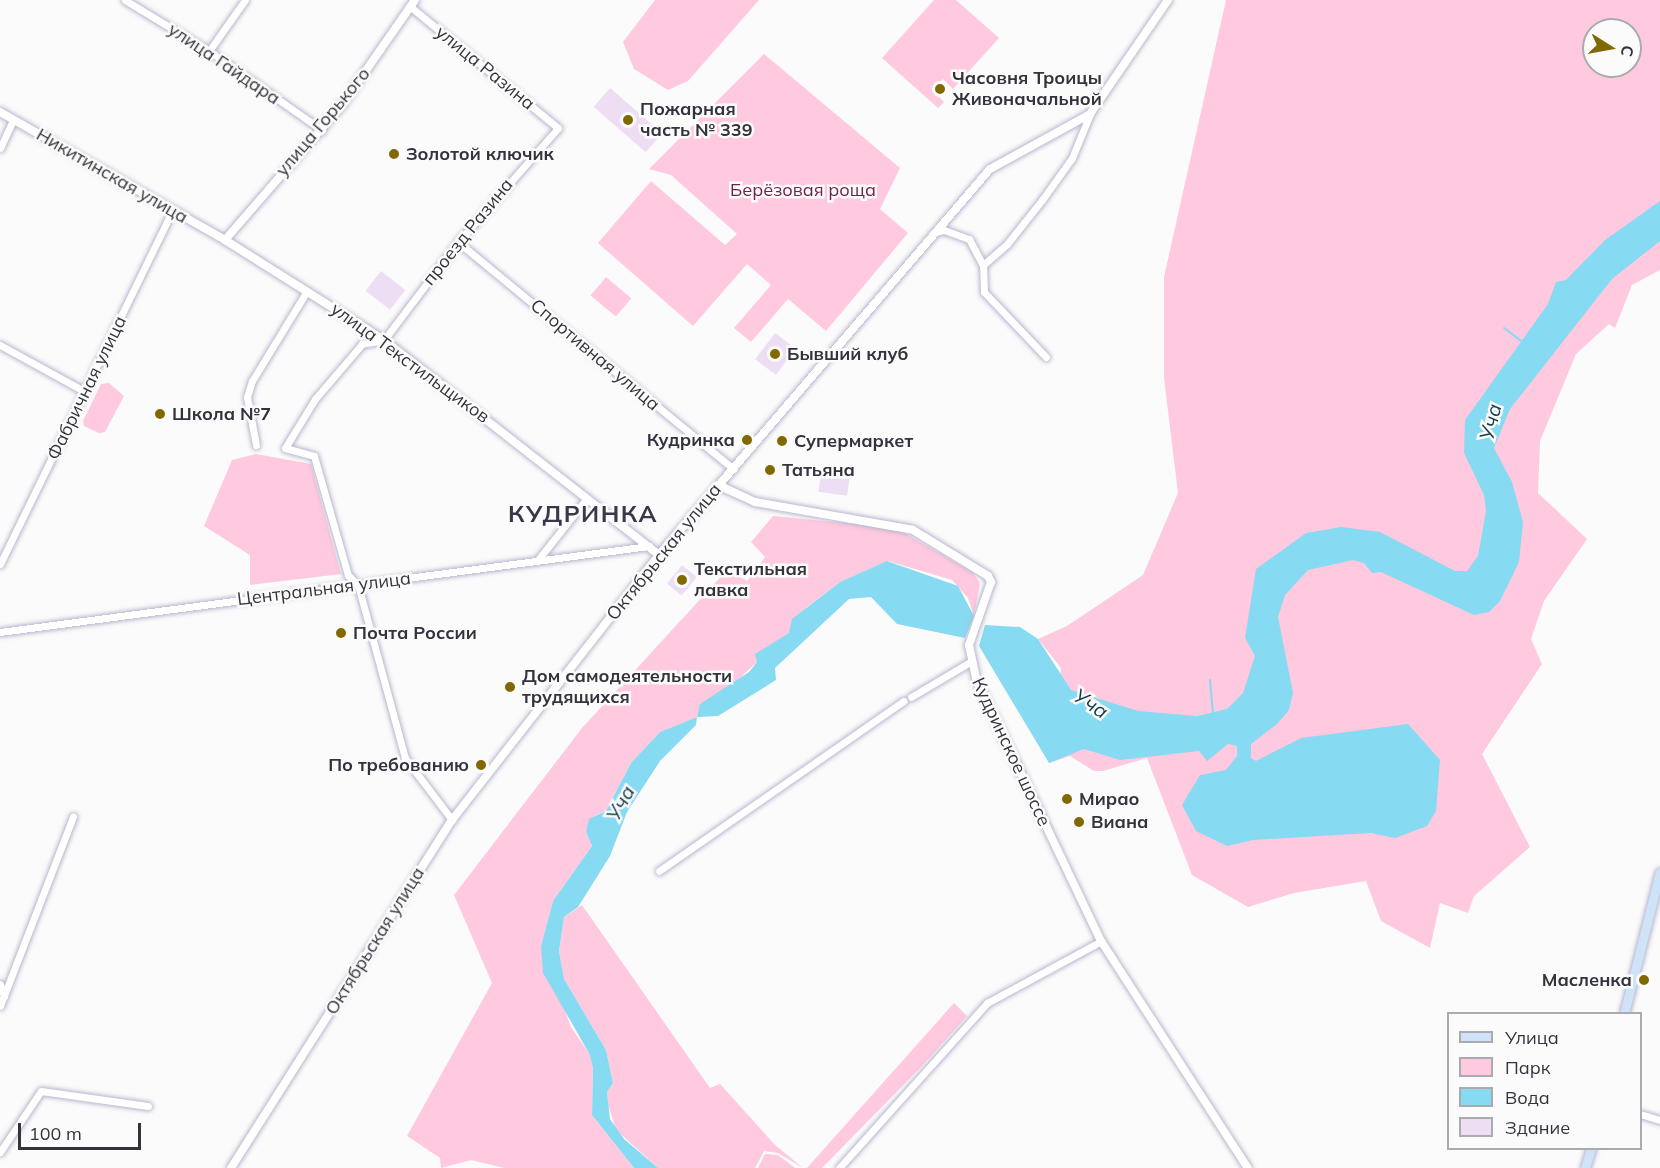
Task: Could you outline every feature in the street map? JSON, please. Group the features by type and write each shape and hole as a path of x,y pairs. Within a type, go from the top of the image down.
{"main road":[{"path":"1625,1012 1660,872"},
{"path":"1585,1168 1590,1150"}],"street":[{"name":"улица Гайдара","path":"125,0 209,51 322,130"},
{"path":"209,51 245,0"},
{"name":"Октябрьская улица","path":"231,1168 452,820 659,555 930,234 990,169 1090,114 1168,0"},
{"name":"улица Разина","path":"413,4 558,128"},
{"name":"улица Горького","path":"225,240 322,130 413,4"},
{"name":"Никитинская улица","path":"0,112 225,240"},
{"path":"983,265 1007,244 1042,201 1072,158 1090,114"},
{"path":"0,148 13,120"},
{"name":"проезд Разина","path":"384,340 459,242 558,128"},
{"name":"Фабричная улица","path":"0,564 86,392 172,211"},
{"path":"930,234 944,230 969,238 983,265 984,292 1046,357"},
{"name":"улица Текстильщиков","path":"225,240 384,340 659,555"},
{"name":"Спортивная улица","path":"459,242 733,469"},
{"path":"256,445 246,397 252,381 307,291"},
{"path":"384,340 362,344 315,399 285,448 314,456 348,575 358,585 405,758 452,820"},
{"path":"0,345 86,392"},
{"name":"Кудринское шоссе","path":"718,485 755,502 913,530 988,576 991,582 969,645 970,662 1101,941 1248,1168"},
{"path":"537,561 587,498"},
{"name":"Центральная улица","path":"0,632 649,546"},
{"path":"659,871 908,699 970,662"},
{"path":"0,1006 73,817"},
{"path":"839,1168 987,1003 1101,941"},
{"path":"0,984 4,996"},
{"path":"0,1152 41,1091 148,1106"},
{"path":"1642,1114 1660,1120"}],"green space":[{"path":"655,0 759,0 688,81 668,90 634,69 623,42"},
{"path":"934,0 956,0 999,38 953,89 943,79 932,90 944,102 938,108 882,58"},
{"path":"1226,0 1660,0 1660,270 1632,285 1615,328 1609,324 1576,354 1540,441 1538,493 1587,539 1544,601 1531,639 1542,664 1482,754 1530,847 1474,896 1468,913 1440,903 1430,948 1381,921 1366,881 1294,893 1248,907 1192,875 1147,758 1103,771 1094,771 1070,756 1049,763 1061,668 1038,639 1067,626 1143,575 1178,493 1164,378 1164,277"},
{"name":"Берёзовая роща","path":"764,54 900,168 880,209 908,233 826,331 788,299 751,342 734,328 771,285 747,264 693,326 598,243 651,181 725,245 737,234 671,175 649,169"},
{"path":"606,277 631,298 616,317 591,295"},
{"path":"109,383 124,396 105,432 99,433 84,426 83,421 101,384"},
{"path":"256,454 311,464 341,574 250,585 250,555 204,526 232,460"},
{"path":"773,516 896,528 972,572 980,583 974,616 968,598 952,580 888,561 840,582 807,607 789,633 697,717 660,732 631,763 606,811 596,815 586,832 592,846 553,901 541,946 571,1027 589,1053 593,1068 592,1115 634,1168 504,1168 471,1160 441,1168 440,1158 407,1136 492,983 454,895 582,728 728,569 747,581 765,557 751,542"},
{"path":"582,905 710,1088 720,1084 775,1145 803,1168 778,1153 764,1151 755,1168 658,1168 616,1130 608,1104 607,1092 613,1083 606,1050 564,979 559,951 564,917"},
{"path":"954,1003 967,1016 923,1065 822,1168 807,1168"},
{"path":"765,1154 778,1155 795,1168 758,1168"}],"water":[{"name":"Уча","path":"1660,201 1660,241 1612,279 1510,409 1494,448 1512,482 1523,522 1519,562 1500,601 1489,612 1474,615 1381,572 1372,573 1364,563 1353,560 1308,570 1285,595 1278,617 1293,693 1289,710 1278,723 1251,744 1251,758 1256,761 1301,738 1408,724 1440,760 1436,811 1427,826 1395,838 1371,833 1253,840 1227,846 1196,831 1182,805 1200,775 1226,770 1237,756 1237,746 1228,744 1207,761 1199,751 1120,760 1084,749 1049,763 979,646 985,625 1020,627 1038,639 1071,690 1138,711 1197,716 1227,709 1243,693 1255,656 1245,638 1256,569 1306,533 1341,527 1380,532 1455,571 1467,571 1478,556 1486,511 1484,495 1464,453 1465,420 1548,304 1556,282 1566,280 1605,240"},
{"path":"887,561 958,586 974,616 965,638 897,624 871,597 849,599 775,668 776,680 718,716 697,717 700,704 749,672 757,662 755,654 789,633 792,619 840,582"},
{"name":"Уча","path":"697,717 696,725 660,761 627,812 610,856 578,907 564,917 559,951 564,979 606,1050 613,1083 607,1092 610,1119 624,1139 658,1168 634,1168 592,1115 593,1068 589,1053 543,973 541,946 553,901 592,846 586,832 589,819 606,811 631,763 660,732"}],"building":[{"name":"Пожарная часть № 339","path":"610,88 662,133 646,152 594,107"},
{"path":"381,271 405,290 390,310 366,291"},
{"name":"Бывший клуб","path":"775,333 796,349 776,375 755,359"},
{"path":"821,473 850,477 847,496 818,492"},
{"name":"Текстильная лавка","path":"682,565 697,577 682,596 667,584"}],"waterway":[{"path":"1504,328 1521,341"},
{"path":"1210,680 1213,712"}],"place":[{"name":"Часовня Троицы Живоначальной","path":"940,89"},
{"name":"Пожарная часть № 339","path":"628,120"},
{"name":"Золотой ключик","path":"394,154"},
{"name":"Бывший клуб","path":"775,354"},
{"name":"Школа №7","path":"160,414"},
{"name":"Кудринка","path":"747,440"},
{"name":"Супермаркет","path":"782,441"},
{"name":"Татьяна","path":"770,470"},
{"name":"Текстильная лавка","path":"682,580"},
{"name":"Почта России","path":"341,633"},
{"name":"Дом самодеятельности трудящихся","path":"510,687"},
{"name":"По требованию","path":"481,765"},
{"name":"Мирао","path":"1067,799"},
{"name":"Виана","path":"1079,822"},
{"name":"Масленка","path":"1644,980"}],"district":[{"name":"КУДРИНКА","path":"583,514"}]}
